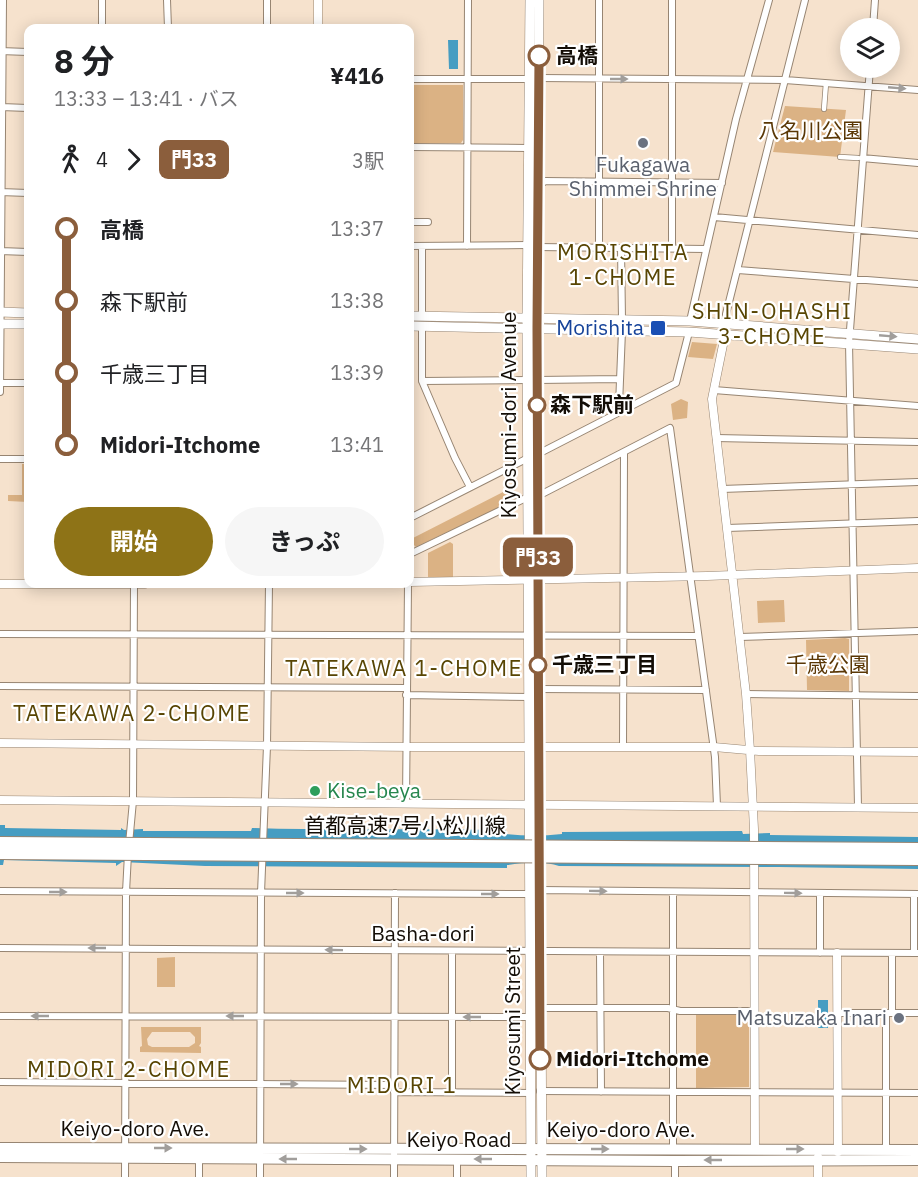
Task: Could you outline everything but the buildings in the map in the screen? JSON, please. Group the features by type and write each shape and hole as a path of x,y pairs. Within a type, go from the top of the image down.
{"highway":[{"name":"首都高速7号小松川線","path":"0,843 918,849"},
{"name":"首都高速7号小松川線","path":"0,853 918,859"},
{"name":"Keiyo-doro Ave.","path":"0,1148 125,1153 260,1154"},
{"name":"Keiyo-doro Ave.","path":"674,1155 755,1149 818,1154"},
{"path":"838,1154 918,1150"},
{"name":"Keiyo Road","path":"0,1157 125,1153 199,1158 260,1154 394,1154 457,1159 536,1154 838,1154 918,1160"},
{"name":"Keiyo-doro Ave.","path":"394,1154 536,1154"}],"main road":[{"name":"Kiyosumi-dori Avenue","path":"530,0 538,187 532,324"},
{"name":"Kiyosumi-dori Avenue","path":"534,747 539,689 534,635 528,497 532,324 527,246 529,147 539,0"},
{"path":"1,312 24,313"},
{"path":"414,318 422,321 532,324 622,331 918,339"},
{"path":"532,324 622,319 726,323 918,349"},
{"path":"414,324 422,321"},
{"path":"1,324 24,324"},
{"name":"Kiyosumi-dori Avenue","path":"532,380 538,454 533,581"},
{"name":"Kiyosumi-dori Avenue","path":"534,635 530,697 534,747 536,952 540,1008 535,1092"},
{"name":"Kiyosumi Street","path":"531,1177 536,1154 531,1017 536,952"},
{"name":"Kiyosumi Street","path":"536,1154 542,1177"}],"street":[{"path":"0,392 3,0"},
{"path":"102,0 102,24"},
{"path":"167,0 168,24"},
{"path":"267,0 267,24"},
{"path":"318,0 318,24"},
{"path":"467,246 468,0"},
{"path":"599,0 599,247"},
{"path":"672,0 672,248"},
{"path":"690,321 747,79 769,0"},
{"path":"755,1149 754,829 750,750 740,637 712,399 738,270 805,0"},
{"path":"874,18 875,0"},
{"path":"1,52 24,52"},
{"path":"858,807 850,338 860,158 869,78"},
{"path":"414,79 747,79 918,90"},
{"path":"824,109 826,83"},
{"path":"1,107 24,108"},
{"path":"414,147 529,147"},
{"path":"840,157 918,163"},
{"path":"538,187 545,181 722,183"},
{"path":"1,192 24,193"},
{"path":"714,217 918,235"},
{"path":"414,222 428,222"},
{"path":"414,246 527,246"},
{"path":"422,246 422,381 470,487"},
{"path":"537,247 706,249"},
{"path":"621,248 622,319"},
{"path":"1,252 24,252"},
{"path":"738,270 918,284"},
{"path":"622,331 619,405 622,410"},
{"path":"538,454 676,383 689,332"},
{"path":"422,381 620,379"},
{"path":"0,383 24,383"},
{"path":"714,390 918,406"},
{"path":"538,496 670,428 714,747 717,806"},
{"path":"716,438 918,441"},
{"path":"623,747 624,453"},
{"path":"414,516 528,458"},
{"path":"0,459 24,459"},
{"path":"722,489 918,482"},
{"path":"414,552 528,497"},
{"path":"727,528 918,521"},
{"path":"414,583 733,576 918,568"},
{"path":"0,584 24,584"},
{"path":"125,1177 126,892 133,801 134,588"},
{"path":"260,1177 261,869 267,746 269,588"},
{"path":"406,803 409,588"},
{"path":"740,637 918,631"},
{"path":"0,634 698,636"},
{"path":"0,686 268,687 530,697"},
{"path":"539,689 706,690"},
{"path":"746,694 918,696"},
{"path":"0,743 714,747 750,750 918,752"},
{"path":"0,800 918,808"},
{"path":"0,891 916,894 916,953"},
{"path":"673,892 675,1177"},
{"path":"394,1177 396,893"},
{"path":"820,893 820,953"},
{"name":"Basha-dori","path":"0,948 916,953"},
{"path":"452,951 452,1092"},
{"path":"600,952 601,1092"},
{"path":"837,953 838,1154"},
{"path":"886,1150 892,953"},
{"path":"540,1008 673,1008 680,1011 754,1011"},
{"path":"837,1013 918,1013"},
{"path":"0,1016 531,1017"},
{"path":"0,1082 260,1084 452,1092 918,1093"},
{"path":"818,1154 818,1177"},
{"path":"199,1158 199,1177"},
{"path":"457,1159 457,1177"}],"green space":[{"path":"414,85 463,85 463,140 461,143 414,143"},
{"name":"八名川公園","path":"785,106 846,110 840,157 773,152"},
{"path":"692,342 717,344 713,359 688,357"},
{"path":"681,399 688,402 687,418 673,420 671,404"},
{"path":"22,464 24,464 24,502 8,501 8,495 22,495"},
{"path":"507,490 516,494 517,499 416,547 414,537"},
{"path":"450,542 453,544 453,577 428,577 428,553"},
{"path":"784,600 785,622 758,623 757,601"},
{"name":"千歳公園","path":"849,639 849,691 807,690 806,640"},
{"path":"175,957 175,987 157,987 157,958"},
{"path":"749,1013 749,1087 696,1088 696,1015"},
{"path":"141,1027 201,1027 199,1046 201,1053 140,1052","holes":["152,1032 190,1032 195,1037 195,1043 189,1047 152,1047 148,1045 147,1039"]}],"water":[{"path":"448,40 458,40 458,69 449,69"},
{"path":"0,825 5,825 5,828 121,830 121,828 124,830 143,829 143,831 251,831 252,828 474,829 506,830 506,834 534,836 562,834 562,832 742,831 743,834 770,833 770,835 918,837 918,869 559,866 547,863 507,865 507,868 205,866 122,862 116,866 116,863 4,860 3,865 0,865"},
{"path":"818,1000 828,1000 828,1028 818,1028"}],"bus line":[{"name":"門33","path":"539,56 537,328 540,1059"}],"place":[{"name":"高橋","path":"539,56"},
{"name":"Fukagawa Shimmei Shrine","path":"643,143"},
{"name":"Morishita","path":"658,328"},
{"name":"森下駅前","path":"537,405"},
{"name":"千歳三丁目","path":"538,665"},
{"name":"Kise-beya","path":"315,791"},
{"name":"Matsuzaka Inari","path":"899,1018"},
{"name":"Midori-Itchome","path":"540,1059"}],"district":[{"name":"MORISHITA 1-CHOME","path":"623,264"},
{"name":"SHIN-OHASHI 3-CHOME","path":"772,324"},
{"name":"TATEKAWA 1-CHOME","path":"404,668"},
{"name":"TATEKAWA 2-CHOME","path":"132,713"},
{"name":"MIDORI 2-CHOME","path":"129,1069"},
{"name":"MIDORI 1","path":"402,1085"}]}
